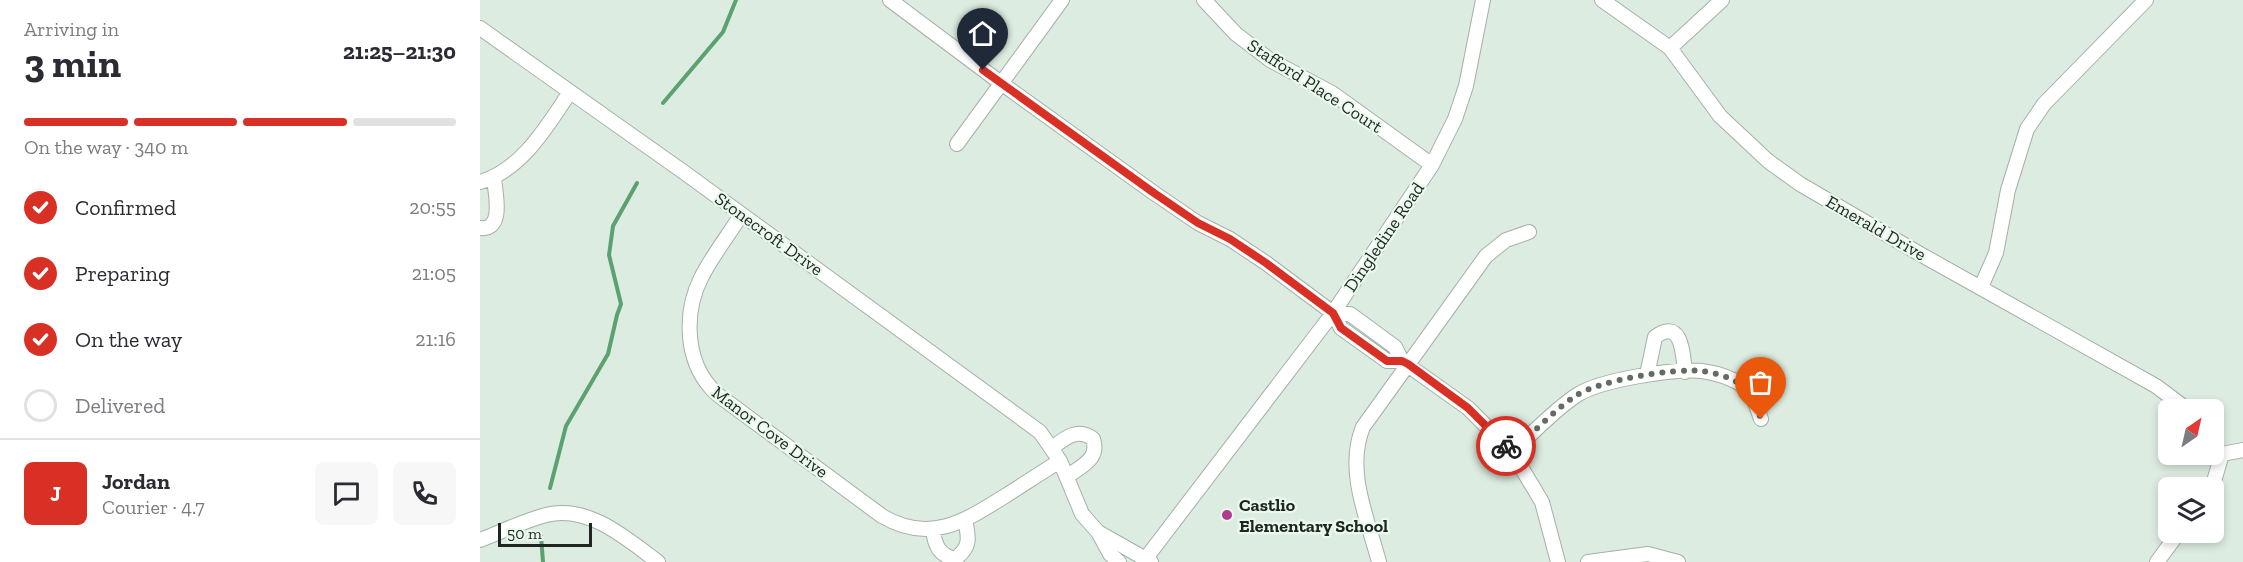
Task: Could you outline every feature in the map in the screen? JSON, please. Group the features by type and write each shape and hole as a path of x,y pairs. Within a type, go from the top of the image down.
{"street":[{"path":"890,0 1163,199 1198,223 1238,244 1266,263 1333,313 1341,328 1387,361 1405,362 1468,408 1512,452 1542,502 1558,562"},
{"path":"957,144 1062,0"},
{"name":"Stafford Place Court","path":"1204,0 1236,34 1270,60 1332,93 1432,165"},
{"name":"Dingledine Road","path":"1147,561 1333,313 1432,165 1455,119 1466,86 1483,0"},
{"name":"Emerald Drive","path":"1602,0 1670,48 1720,116 1768,161 1800,184 2156,386 2173,399"},
{"path":"1670,48 1722,0"},
{"path":"1981,287 1995,253 2008,190 2027,129 2044,104 2146,0"},
{"name":"Stonecroft Drive","path":"480,28 1040,432 1068,476 1082,514 1098,532 1110,554 1119,562"},
{"path":"480,182 494,178 524,154 546,129 570,92"},
{"path":"480,228 491,226 495,221 497,211 494,178"},
{"name":"Manor Cove Drive","path":"741,215 700,279 689,313 691,348 698,369 710,388 729,403 882,516 910,529 933,530 965,520 1060,461"},
{"path":"1379,562 1361,495 1355,456 1357,441 1363,427 1405,362 1486,256 1506,240 1528,232"},
{"path":"1647,375 1655,337 1663,331 1675,334 1682,345 1685,372"},
{"path":"1512,452 1577,395 1612,381 1647,375 1701,371 1732,379 1752,395 1761,419"},
{"path":"1052,448 1064,438 1074,434 1087,434 1093,439 1096,446 1091,460 1068,476"},
{"path":"2224,448 2243,450"},
{"path":"480,540 547,514 581,515 616,532 658,562"},
{"path":"933,530 936,548 947,557 955,559 964,552 968,544 965,520"},
{"name":"Stonecroft Drive","path":"1098,532 1147,561"},
{"path":"2157,562 2171,543"},
{"path":"1588,562 1648,554 1678,562"}],"waterway":[{"path":"663,103 723,32 736,0"},
{"path":"550,488 566,426 608,354 621,304 609,255 613,226 637,183"},
{"path":"541,536 543,562"}],"way so far":[{"path":"1506,446 1512,452 1577,395 1590,388 1640,376 1701,371 1732,379 1752,395 1761,419"}],"place":[{"name":"Castlio Elementary School","path":"1227,515"}],"route":[{"path":"983,70 1154,193 1198,223 1230,239 1266,263 1333,313 1341,328 1387,361 1402,361 1408,364 1468,408 1506,446"}]}
